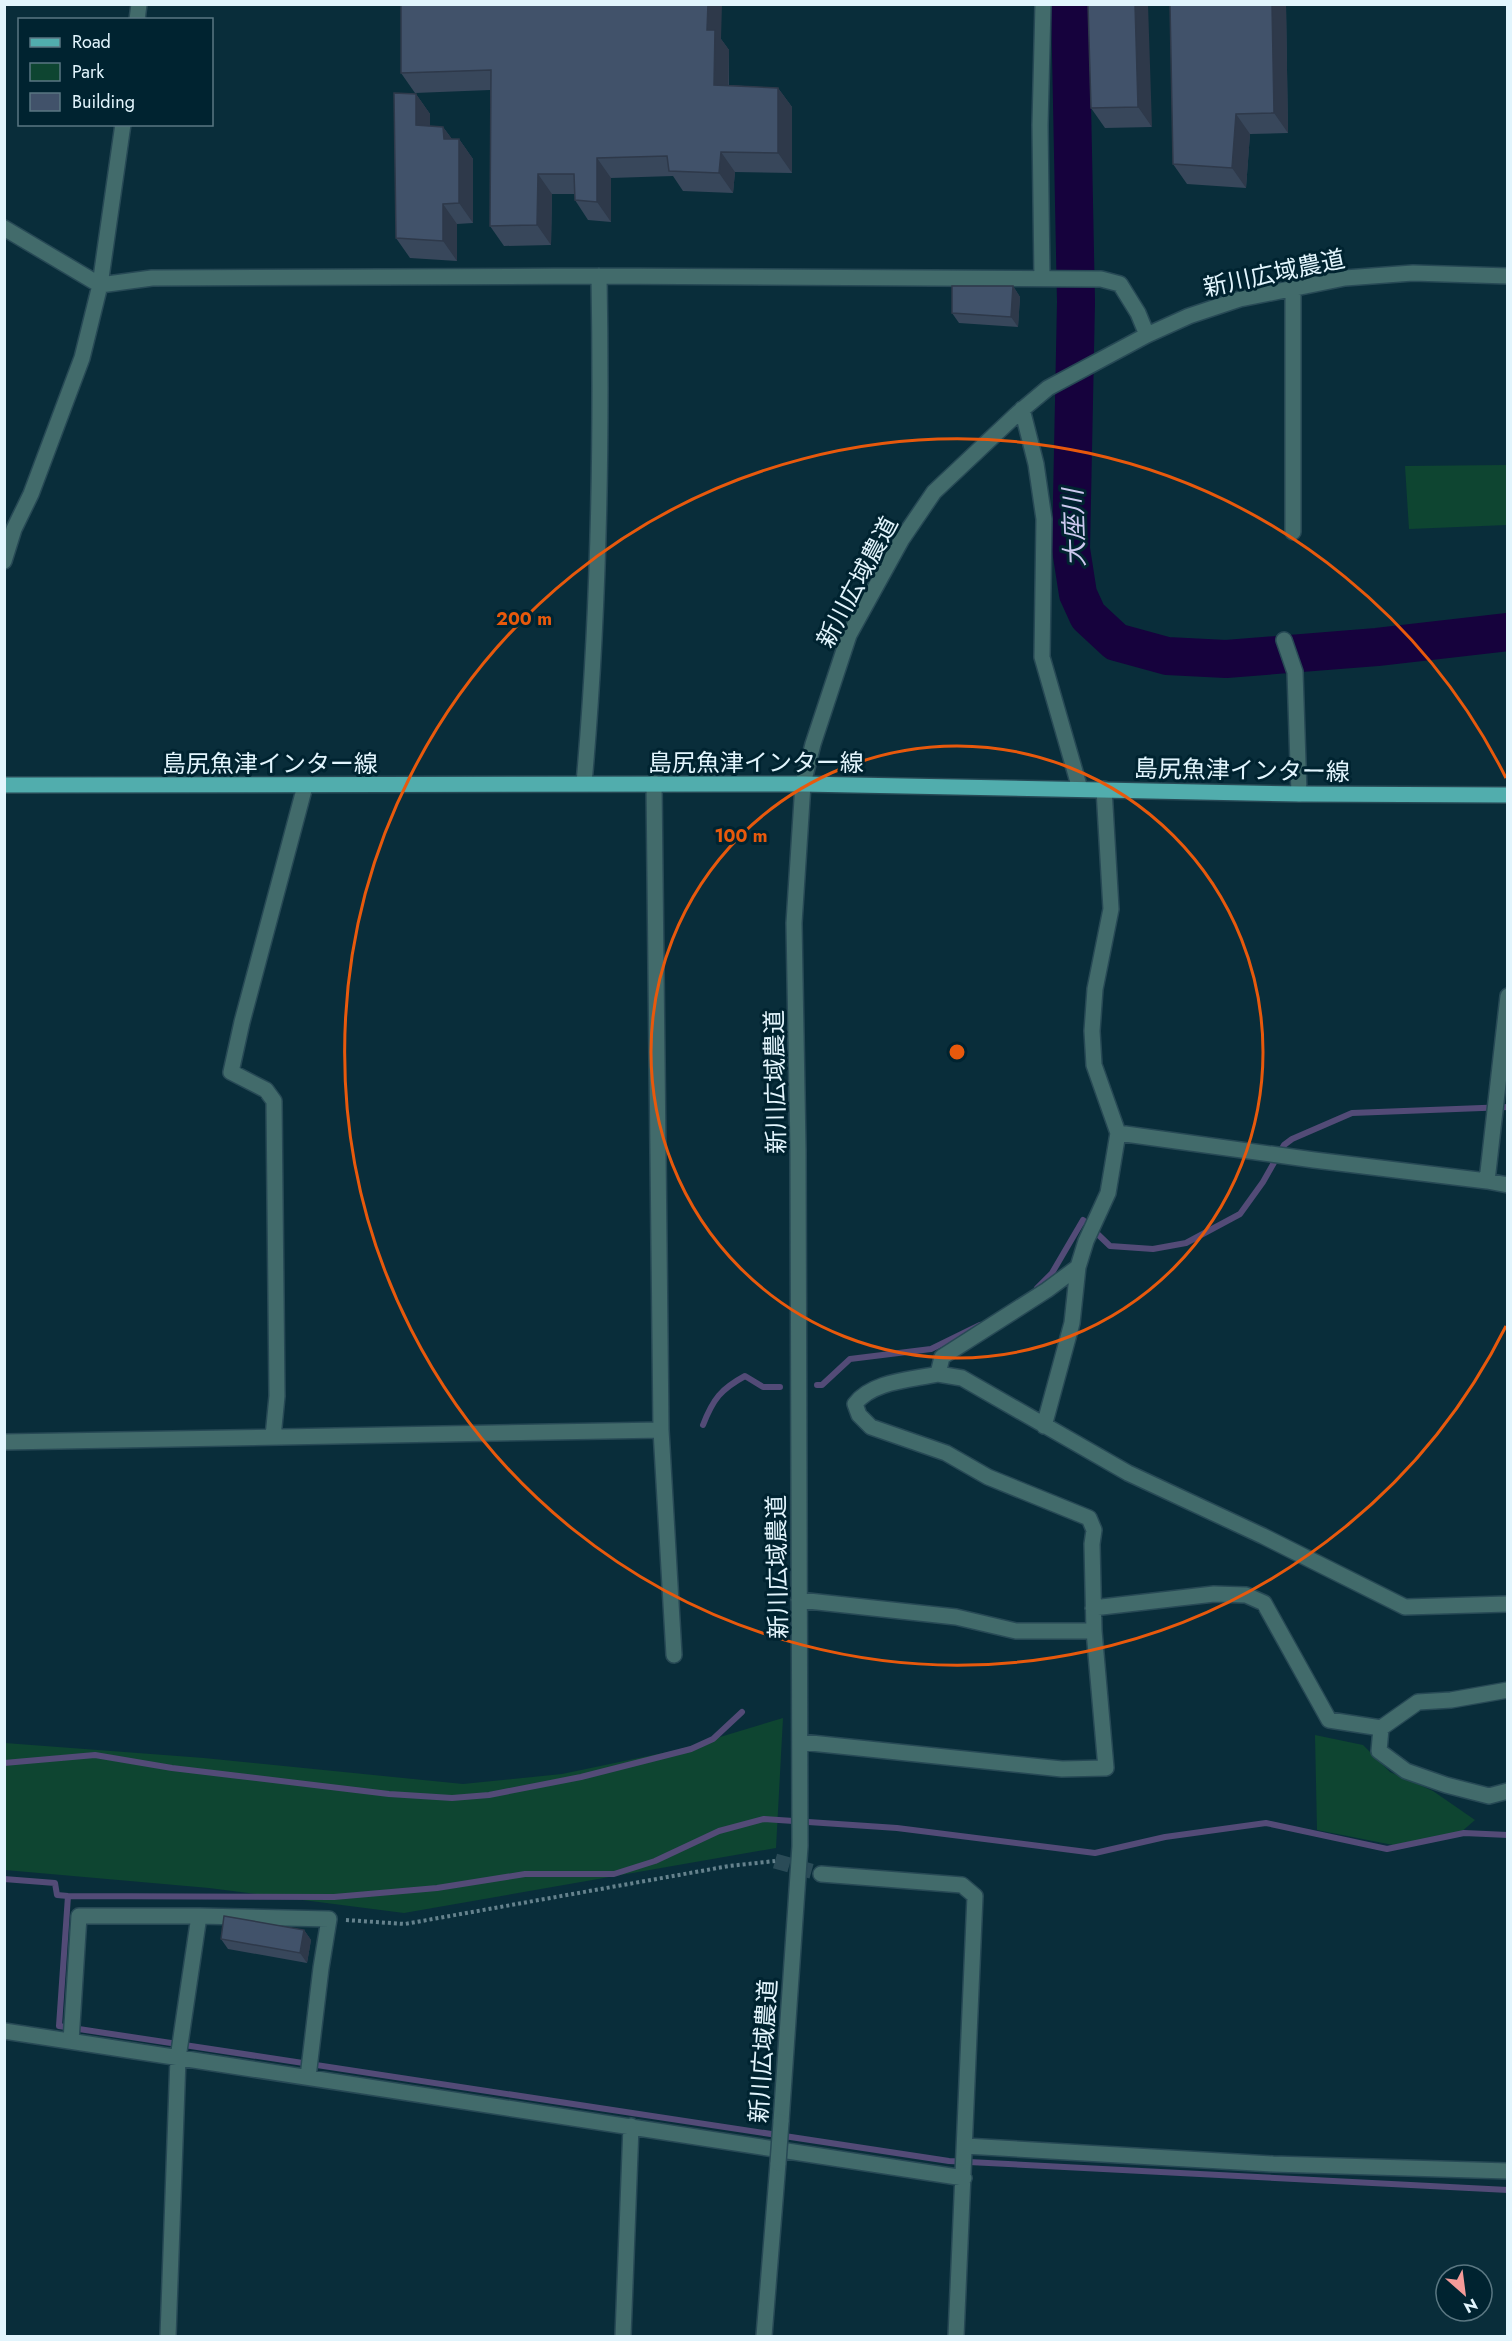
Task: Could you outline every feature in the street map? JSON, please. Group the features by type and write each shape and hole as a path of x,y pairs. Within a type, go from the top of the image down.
{"main road":[{"name":"島尻魚津インター線","path":"4,785 305,786 654,783 1299,794 1508,795"}],"street":[{"path":"1043,4 1040,125 1046,278"},
{"path":"4,561 9,529 31,494 82,358 100,285 123,126"},
{"path":"4,228 100,285 152,278 599,276 1101,279 1120,284 1138,313 1147,335"},
{"name":"新川広域農道","path":"764,2337 800,1835 798,1149 794,923 803,784 813,744 849,635 902,539 934,492 1022,409 1048,388 1147,335 1189,316 1240,299 1345,278 1413,273 1508,276"},
{"path":"584,783 592,692 596,597 601,362 599,276"},
{"path":"1293,287 1293,532"},
{"path":"1022,409 1036,464 1044,519 1042,657 1080,789"},
{"path":"1284,640 1295,672 1299,794"},
{"path":"654,783 661,1430 674,1655"},
{"path":"273,1437 277,1396 274,1101 266,1090 231,1072 242,1022 305,786"},
{"path":"1044,1426 1072,1323 1078,1267 1086,1241 1108,1193 1118,1133 1094,1065 1092,1031 1095,989 1111,909 1104,789"},
{"path":"1487,1181 1508,996"},
{"path":"1118,1133 1508,1185"},
{"path":"938,1374 942,1358 1047,1290 1078,1267"},
{"path":"801,1742 1062,1769 1106,1768 1094,1631 1092,1544 1094,1530 1089,1518 988,1477 945,1453 871,1427 859,1416 855,1404 862,1394 874,1388 938,1374 962,1378 1128,1473 1263,1536 1405,1607 1508,1604"},
{"path":"4,1442 661,1430"},
{"path":"1093,1608 1214,1594 1246,1595 1264,1603 1329,1720 1381,1728 1418,1702 1451,1700 1508,1690"},
{"path":"800,1600 956,1617 1016,1631 1094,1631"},
{"path":"1381,1728 1379,1751 1406,1772 1489,1797 1508,1791"},
{"path":"821,1874 962,1885 975,1896 969,1993 964,2178 956,2337"},
{"path":"70,2041 79,1916 329,1919 308,2076"},
{"path":"168,2337 178,2057 199,1916"},
{"path":"4,2031 308,2076 559,2118 631,2126 964,2178"},
{"path":"622,2337 631,2126"},
{"path":"965,2146 1273,2164 1508,2171"}],"path":[{"path":"329,1919 405,1924 729,1866 775,1862"}],"green space":[{"path":"1507,465 1507,525 1409,529 1405,466"},
{"path":"783,1718 776,1848 404,1913 209,1888 5,1870 5,1743 204,1758 463,1784 562,1774 677,1750"},
{"path":"1315,1735 1363,1745 1390,1772 1433,1791 1475,1820 1460,1833 1393,1845 1317,1830"}],"building":[{"path":"401,4 708,4 707,30 715,30 714,85 778,88 778,153 721,152 719,173 669,171 667,156 597,158 597,202 575,200 574,174 538,174 537,225 490,226 491,70 401,73"},
{"path":"1088,4 1135,4 1138,107 1091,108"},
{"path":"1170,4 1272,4 1274,113 1236,114 1232,168 1173,164"},
{"path":"394,93 416,94 416,125 443,127 444,139 459,139 459,203 443,204 443,241 396,238"},
{"path":"952,286 1013,286 1011,317 952,313"},
{"path":"224,1916 304,1930 300,1953 221,1939"}],"waterway":[{"name":"大座川","path":"1070,4 1076,302 1071,549 1078,594 1088,616 1116,642 1167,656 1226,659 1377,647 1508,632"},
{"path":"1037,1288 1052,1273 1083,1220 1110,1246 1153,1249 1186,1243 1240,1214 1263,1182 1284,1145 1292,1139 1352,1113 1508,1107"},
{"path":"817,1385 822,1385 850,1359 931,1349 980,1325"},
{"path":"703,1425 710,1408 719,1396 730,1385 745,1376 763,1387 780,1387"},
{"path":"4,1763 95,1755 172,1768 389,1794 452,1798 489,1795 581,1777 691,1749 713,1739 742,1712"},
{"path":"4,1879 55,1883 57,1895 68,1896 334,1897 437,1888 525,1874 614,1874 655,1861 719,1831 764,1819 897,1828 1095,1853 1165,1837 1266,1823 1387,1849 1464,1833 1508,1835"},
{"path":"68,1896 59,2026 949,2161 1508,2190"}],"tunnel":[{"path":"775,1861 821,1874"}]}
